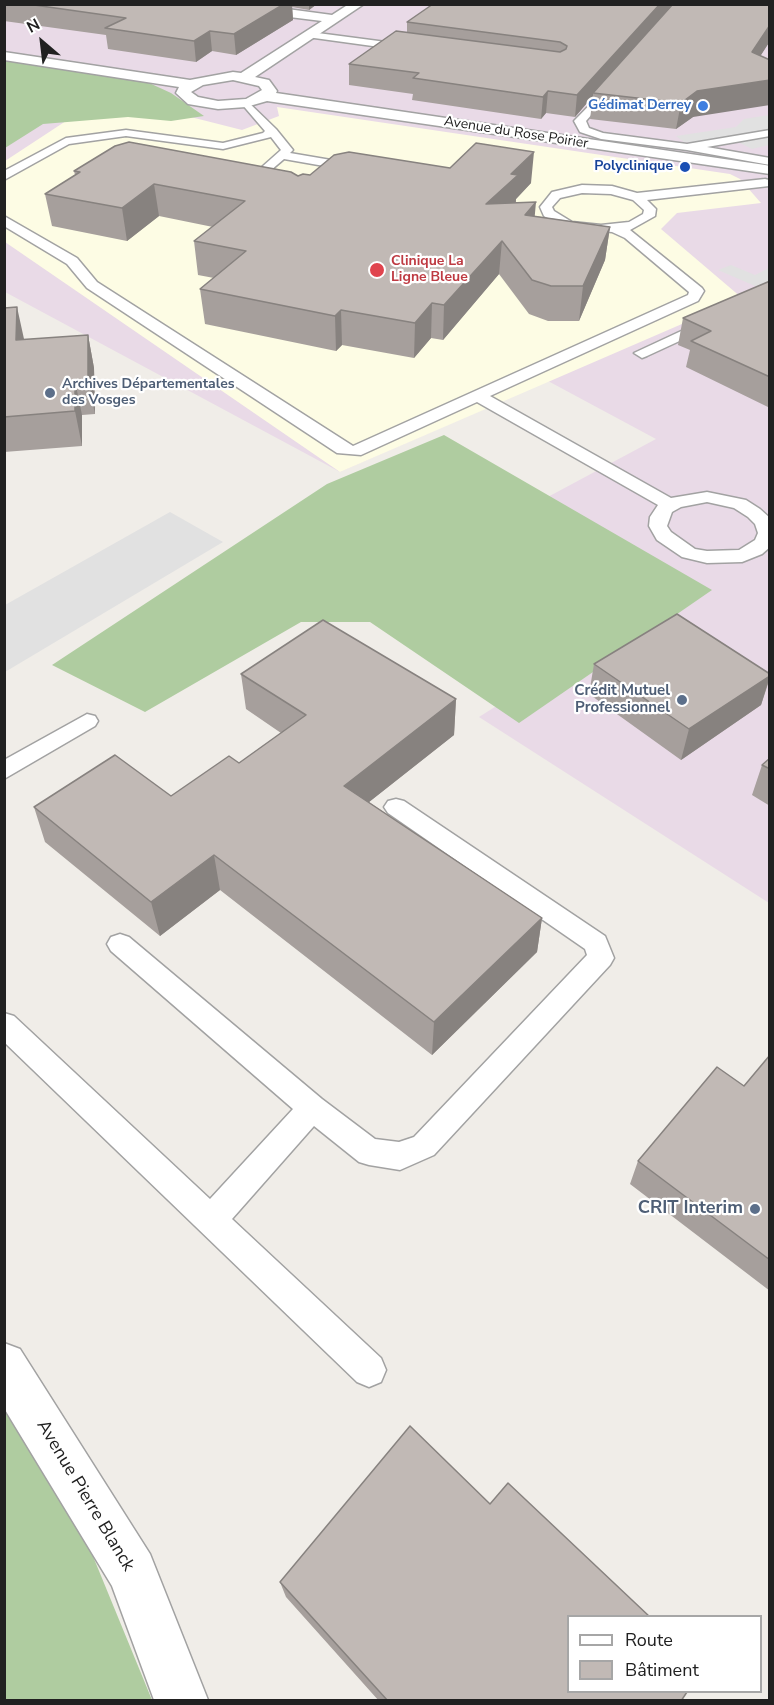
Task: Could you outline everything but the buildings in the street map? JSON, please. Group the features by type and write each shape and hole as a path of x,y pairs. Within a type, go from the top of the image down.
{"street":[{"path":"216,4 334,20"},
{"path":"245,77 358,4"},
{"path":"4,56 190,84 221,77 245,77 269,87 266,96 246,103 218,105 193,101 183,93 190,84"},
{"name":"Avenue du Rose Poirier","path":"266,96 768,177"},
{"name":"Avenue Pierre Blanck","path":"4,1365 132,1572 181,1701"}],"lane":[{"path":"310,35 416,49"},
{"path":"620,76 580,121 584,130 602,136 687,147 768,177"},
{"path":"224,172 257,178 287,150 246,103"},
{"path":"4,176 66,141 89,137 126,133 223,146 249,141 272,131"},
{"path":"687,147 770,133"},
{"path":"99,149 118,146"},
{"path":"281,155 327,163 340,170 316,190"},
{"path":"650,209 649,216 643,222 617,229 601,230 569,225 549,213 546,207 556,195 582,189 612,190 637,197 768,177"},
{"path":"650,209 768,177"},
{"path":"637,197 650,209"},
{"path":"4,220 72,261 92,285 343,449 355,451 693,298 697,291 630,235 617,229"},
{"path":"642,353 726,315"},
{"path":"477,395 670,505"},
{"path":"690,498 724,499 754,513 763,522 768,533 764,542 755,550 742,556 716,558 689,553 669,541 658,526 659,517 670,505 690,498"},
{"path":"4,771 87,721"},
{"path":"120,944 312,1108 369,1152 400,1156 424,1146 601,958 596,943 396,807"},
{"path":"4,1024 369,1370"},
{"path":"211,1220 312,1108"}],"shaded area":[{"path":"4,5 769,5 769,903 479,717 680,590 531,506 656,439 548,381 340,472 5,292"},
{"name":"Clinique La Ligne Bleue","path":"277,107 730,174 740,179 761,203 677,213 661,229 742,298 340,472 5,242 5,161 69,119 167,111 242,130 279,116"},
{"path":"769,115 769,145 752,149 740,143 684,142 676,136 736,127 744,119"},
{"path":"731,265 755,275 769,268 769,285 762,289 718,270"},
{"path":"170,512 223,542 5,672 5,605"}],"green space":[{"path":"5,59 134,76 171,93 204,116 171,121 128,117 43,124 5,148"},
{"path":"444,435 712,590 519,723 370,622 301,622 145,712 52,665 327,484"},
{"path":"5,1342 152,1700 5,1700"}],"place":[{"name":"Gédimat Derrey","path":"703,106"},
{"name":"Polyclinique","path":"685,167"},
{"name":"Clinique La Ligne Bleue","path":"377,270"},
{"name":"Archives Départementales des Vosges","path":"50,393"},
{"name":"Crédit Mutuel Professionnel","path":"682,700"},
{"name":"CRIT Interim","path":"755,1209"}]}
